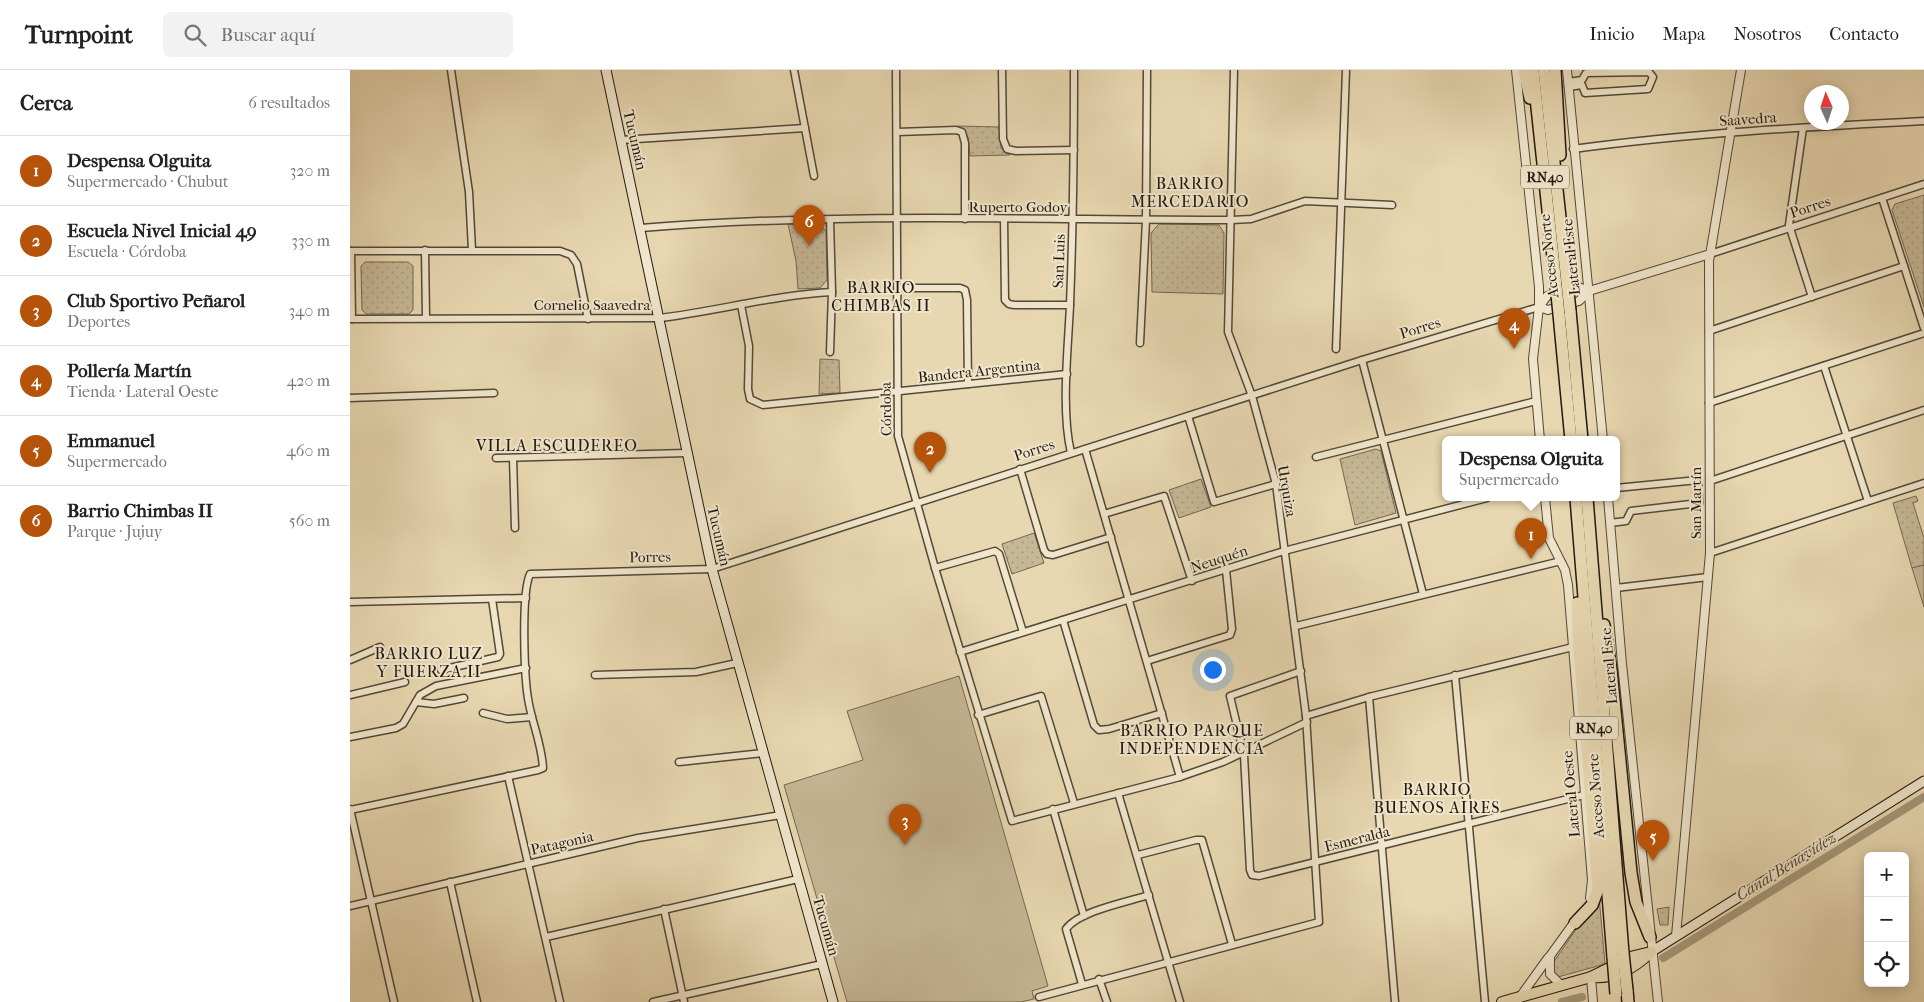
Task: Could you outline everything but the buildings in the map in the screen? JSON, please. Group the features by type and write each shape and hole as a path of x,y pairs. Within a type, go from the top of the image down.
{"highway":[{"path":"1524,70 1547,191"},
{"name":"Acceso Norte","path":"1533,70 1547,191 1562,283 1581,436"},
{"name":"Acceso Norte","path":"1544,70 1562,227 1562,283"},
{"path":"1555,70 1562,227"},
{"name":"Acceso Norte","path":"1565,313 1570,436"},
{"name":"Acceso Norte","path":"1576,501 1618,955 1627,990 1628,1002"},
{"name":"Acceso Norte","path":"1587,501 1594,576 1618,955 1617,998"},
{"path":"1574,923 1592,906 1598,889 1579,649 1579,536"},
{"path":"1594,576 1611,670 1632,881 1636,902 1650,937"}],"main road":[{"name":"Tucumán","path":"606,70 712,569 833,1002"},
{"path":"1502,1002 1591,976 1627,959 1651,952 1924,781"}],"street":[{"path":"451,70 469,192 472,250"},
{"path":"794,70 814,176"},
{"name":"Córdoba","path":"896,70 898,436 978,715 1012,821 1053,809"},
{"path":"1002,70 1003,138 1007,149 1016,151 1074,150"},
{"name":"San Luis","path":"1072,453 1068,440 1067,374 1074,150 1074,70"},
{"path":"1140,343 1146,220 1147,70"},
{"name":"Urquiza","path":"1232,944 1318,922 1306,719 1296,626 1276,484 1252,396 1228,332 1234,70"},
{"path":"1336,349 1346,70"},
{"path":"1516,70 1536,259 1539,307 1533,353 1540,436"},
{"name":"Lateral Este","path":"1567,70 1573,149 1603,436"},
{"name":"San Martín","path":"1676,936 1710,552 1710,254 1741,70"},
{"path":"1649,72 1653,77 1648,90 1586,93 1582,85 1568,84 1582,80 1586,73 1649,72"},
{"name":"Saavedra","path":"1573,149 1649,139 1731,132 1924,121"},
{"path":"621,140 804,128"},
{"path":"1802,128 1790,228 1812,297"},
{"path":"897,132 956,130 962,132 965,143 965,219"},
{"name":"Porres","path":"526,598 530,574 712,569 1362,360 1539,307 1548,310 1579,300 1589,291 1710,254 1924,184"},
{"path":"1882,198 1924,328"},
{"name":"Ruperto Godoy","path":"641,228 717,222 897,219 1232,220 1251,219 1305,201 1392,205"},
{"path":"1004,219 1005,300 1008,304 1070,305"},
{"path":"830,220 832,292 830,352"},
{"path":"425,250 426,317"},
{"path":"351,319 351,251 472,250 560,251 571,255 577,264 588,319"},
{"path":"1709,331 1904,266"},
{"name":"Porres","path":"1539,307 1547,296 1578,287 1589,291"},
{"path":"898,288 960,288 965,290 967,300 968,384"},
{"name":"Cornelio Saavedra","path":"351,319 426,317 660,318 784,296 832,292"},
{"name":"Bandera Argentina","path":"741,305 749,346 748,389 750,400 763,405 1067,374"},
{"path":"1709,403 1924,333"},
{"path":"1362,360 1423,594"},
{"path":"1824,366 1868,501"},
{"path":"350,398 494,393"},
{"path":"1316,457 1536,400"},
{"path":"1710,480 1924,410"},
{"path":"1188,416 1214,502 1276,484"},
{"path":"1085,449 1180,776"},
{"path":"496,458 686,453"},
{"path":"513,458 515,528"},
{"path":"1020,469 1044,550 1047,554 1053,555 1111,537"},
{"path":"1610,523 1626,521 1630,511 1699,503 1698,480 1620,488"},
{"path":"1710,552 1924,483"},
{"path":"1104,514 1164,496 1192,581"},
{"name":"Neuquén","path":"960,652 1284,551 1475,501"},
{"name":"Lateral Oeste","path":"1520,997 1574,923 1592,893 1567,578 1548,534 1545,501"},
{"name":"Lateral Este","path":"1608,501 1651,952 1658,1002"},
{"path":"935,568 994,551 998,554 1023,632"},
{"path":"1296,626 1561,561"},
{"path":"1147,661 1230,635 1232,629 1226,570"},
{"path":"1616,588 1708,578"},
{"path":"350,602 526,598 526,668 532,717 542,768 350,809 394,1002"},
{"path":"441,670 498,657 500,654 492,599"},
{"path":"1063,620 1094,725 1100,730 1109,730 1162,713"},
{"path":"350,660 371,649 380,647"},
{"path":"1084,916 1053,809 1180,776 1223,762 1306,719 1369,697 1572,647"},
{"path":"595,676 696,672 737,663"},
{"path":"350,737 396,728 403,724 416,702 427,690 436,686 526,668"},
{"path":"1243,752 1230,696 1301,671"},
{"path":"1455,675 1485,1002"},
{"path":"350,695 405,682"},
{"path":"978,715 1041,696 1074,804"},
{"path":"1369,697 1395,1002"},
{"path":"416,702 434,704 464,698"},
{"path":"483,713 507,719 532,717"},
{"name":"Esmeralda","path":"1243,752 1250,870 1252,875 1259,876 1584,795"},
{"path":"679,762 763,753"},
{"path":"508,776 560,1002"},
{"path":"1118,793 1138,855 1180,1002"},
{"name":"Patagonia","path":"350,906 638,838 781,815"},
{"path":"1039,997 1232,944 1202,840 1138,855"},
{"path":"546,937 798,879"},
{"path":"450,882 477,1002"},
{"path":"1082,984 1066,929 1071,922 1149,895"},
{"path":"664,909 683,999"},
{"path":"1550,956 1550,974 1561,985"},
{"path":"653,1002 683,999 822,964"},
{"path":"1591,976 1593,1002"},
{"path":"1100,979 1107,1002"}],"shaded area":[{"path":"958,126 999,127 1001,148 1010,155 970,156 968,137"},
{"path":"1924,195 1924,307 1892,210 1895,204"},
{"name":"BARRIO CHIMBAS II","path":"788,224 820,226 826,231 827,280 820,288 798,289 796,261"},
{"path":"1159,224 1219,225 1224,233 1223,294 1152,292 1151,233"},
{"path":"365,262 408,262 413,266 413,310 409,314 366,314 362,310 361,266"},
{"path":"820,359 839,360 840,393 819,394"},
{"path":"1376,449 1381,451 1396,513 1355,525 1340,459"},
{"path":"1201,479 1211,507 1179,518 1169,490"},
{"path":"1916,496 1918,501 1913,503 1924,538 1924,565 1912,568 1893,503"},
{"path":"1034,533 1044,563 1012,574 1002,544"},
{"path":"1924,565 1924,607 1912,568"},
{"path":"959,676 1048,986 1032,991 1034,999 1021,1002 847,1002 784,785 863,760 847,711"},
{"path":"1599,896 1605,964 1558,977 1553,973 1553,963"},
{"path":"1669,907 1668,925 1660,925 1657,909"}],"waterway":[{"name":"Canal Benavídez","path":"1663,958 1924,797"},
{"name":"Canal Benavídez","path":"1562,1002 1582,997"}],"place":[{"name":"Barrio Chimbas II","path":"809,246"},
{"name":"Pollería Martín","path":"1514,349"},
{"name":"Escuela Nivel Inicial 49","path":"930,473"},
{"name":"Despensa Olguita","path":"1531,559"},
{"name":"Club Sportivo Peñarol","path":"905,845"},
{"name":"Emmanuel","path":"1653,861"}],"district":[{"name":"BARRIO MERCEDARIO","path":"1190,192"},
{"name":"BARRIO CHIMBAS II","path":"881,296"},
{"name":"VILLA ESCUDEREO","path":"557,445"},
{"name":"BARRIO LUZ Y FUERZA II","path":"429,662"},
{"name":"BARRIO PARQUE INDEPENDENCIA","path":"1192,739"},
{"name":"BARRIO BUENOS AIRES","path":"1437,798"}]}
